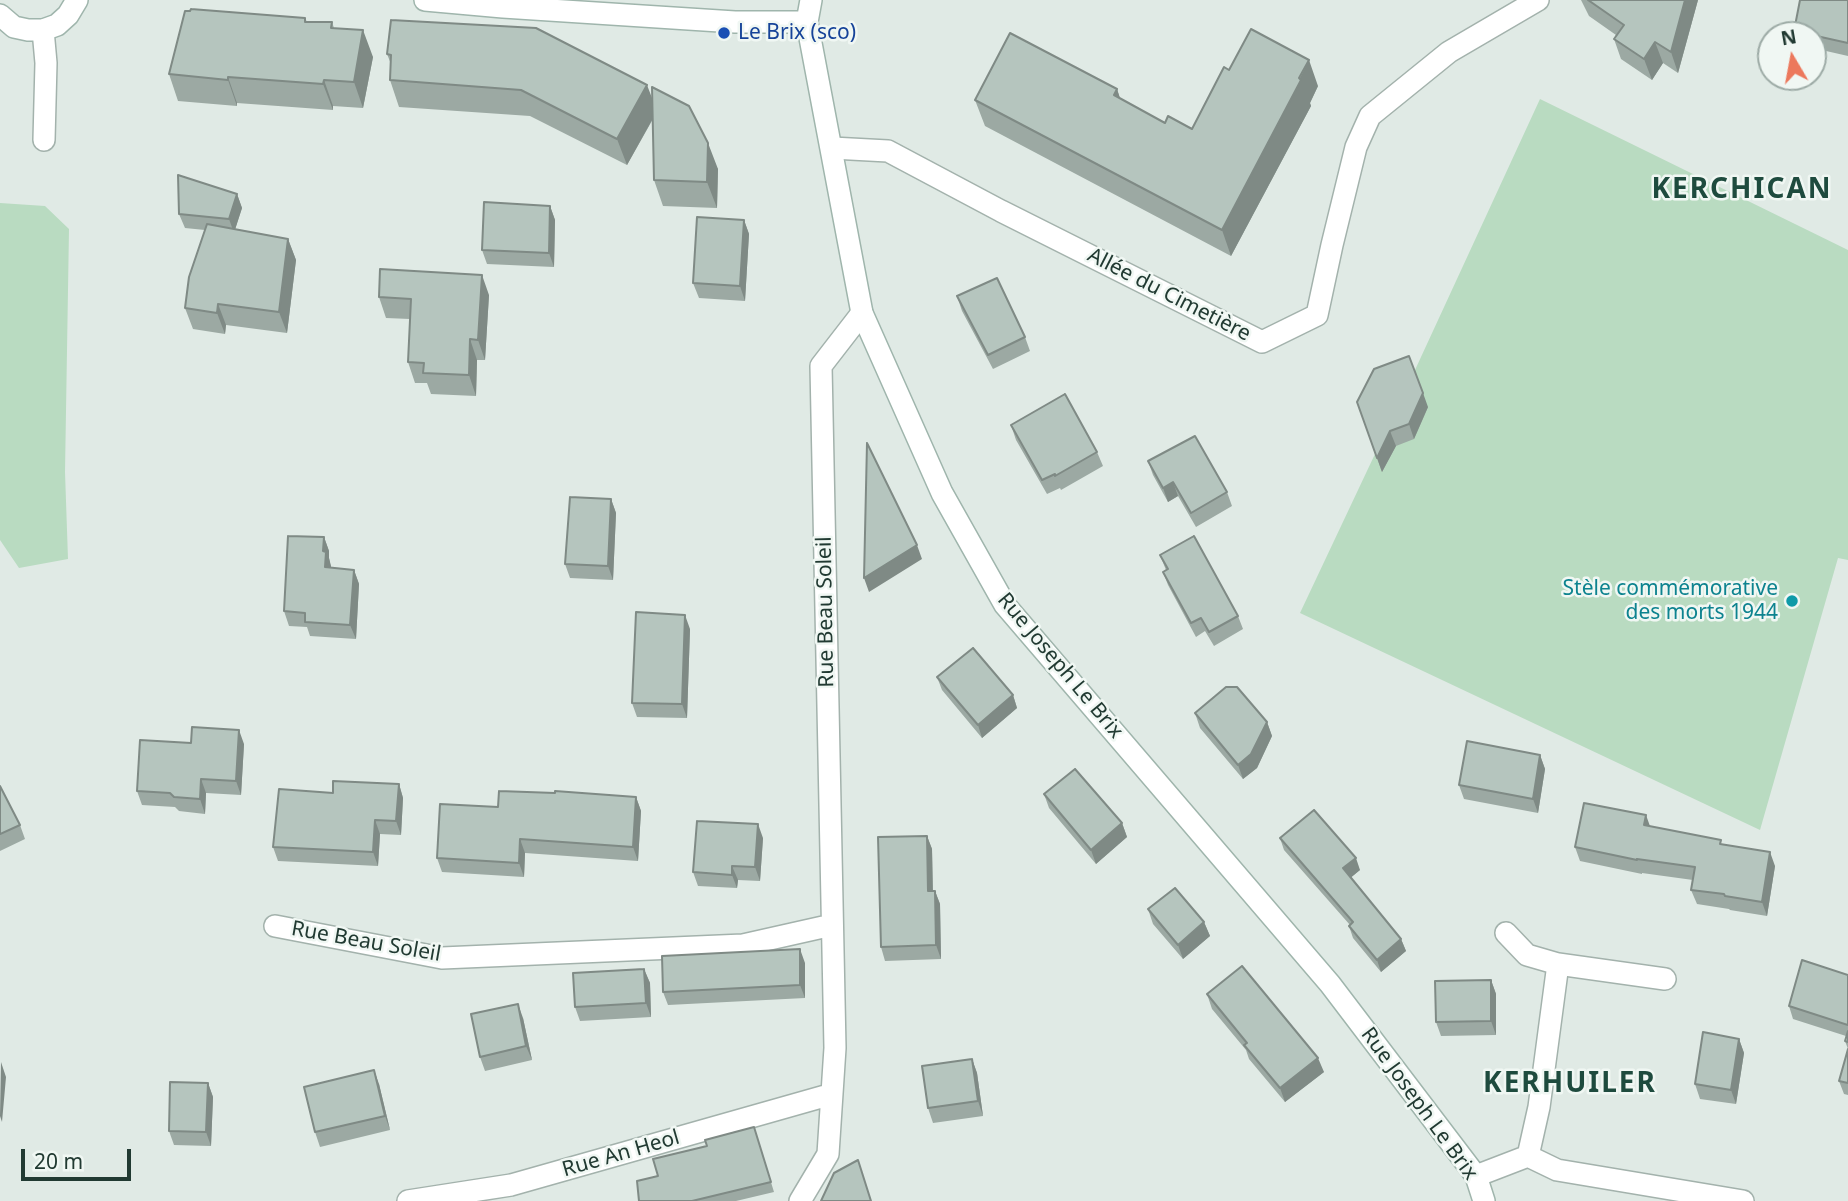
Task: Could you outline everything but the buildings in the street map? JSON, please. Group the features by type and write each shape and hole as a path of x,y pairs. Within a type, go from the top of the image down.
{"street":[{"path":"425,0 735,22 807,22"},
{"name":"Rue Joseph Le Brix","path":"811,0 807,22 862,313 942,493 1005,606 1331,984 1476,1176 1484,1201"},
{"name":"Allée du Cimetière","path":"832,148 888,151 1262,342 1317,314 1356,148 1370,116 1449,52 1538,0"},
{"path":"0,15 14,27 43,30 57,25 78,1"},
{"path":"43,30 46,63 44,141"},
{"name":"Rue Beau Soleil","path":"800,1201 828,1154 835,1048 821,366 862,313"},
{"name":"Rue Beau Soleil","path":"275,926 442,958 743,945 832,925"},
{"path":"1506,933 1527,955 1558,964 1665,979"},
{"path":"1528,1156 1539,1108 1558,964"},
{"name":"Rue An Heol","path":"408,1201 510,1185 832,1094"},
{"path":"1476,1176 1528,1156 1558,1170 1743,1201"}],"green space":[{"path":"1540,99 1848,250 1848,560 1838,558 1760,830 1300,613 1375,454 1362,416 1379,383 1415,370"},
{"path":"0,203 45,206 69,229 65,472 68,559 19,568 0,540"}],"place":[{"name":"Le Brix (sco)","path":"724,33"},
{"name":"Stèle commémorative des morts 1944","path":"1792,601"}],"district":[{"name":"KERCHICAN","path":"1742,190"},
{"name":"KERHUILER","path":"1570,1084"}]}
